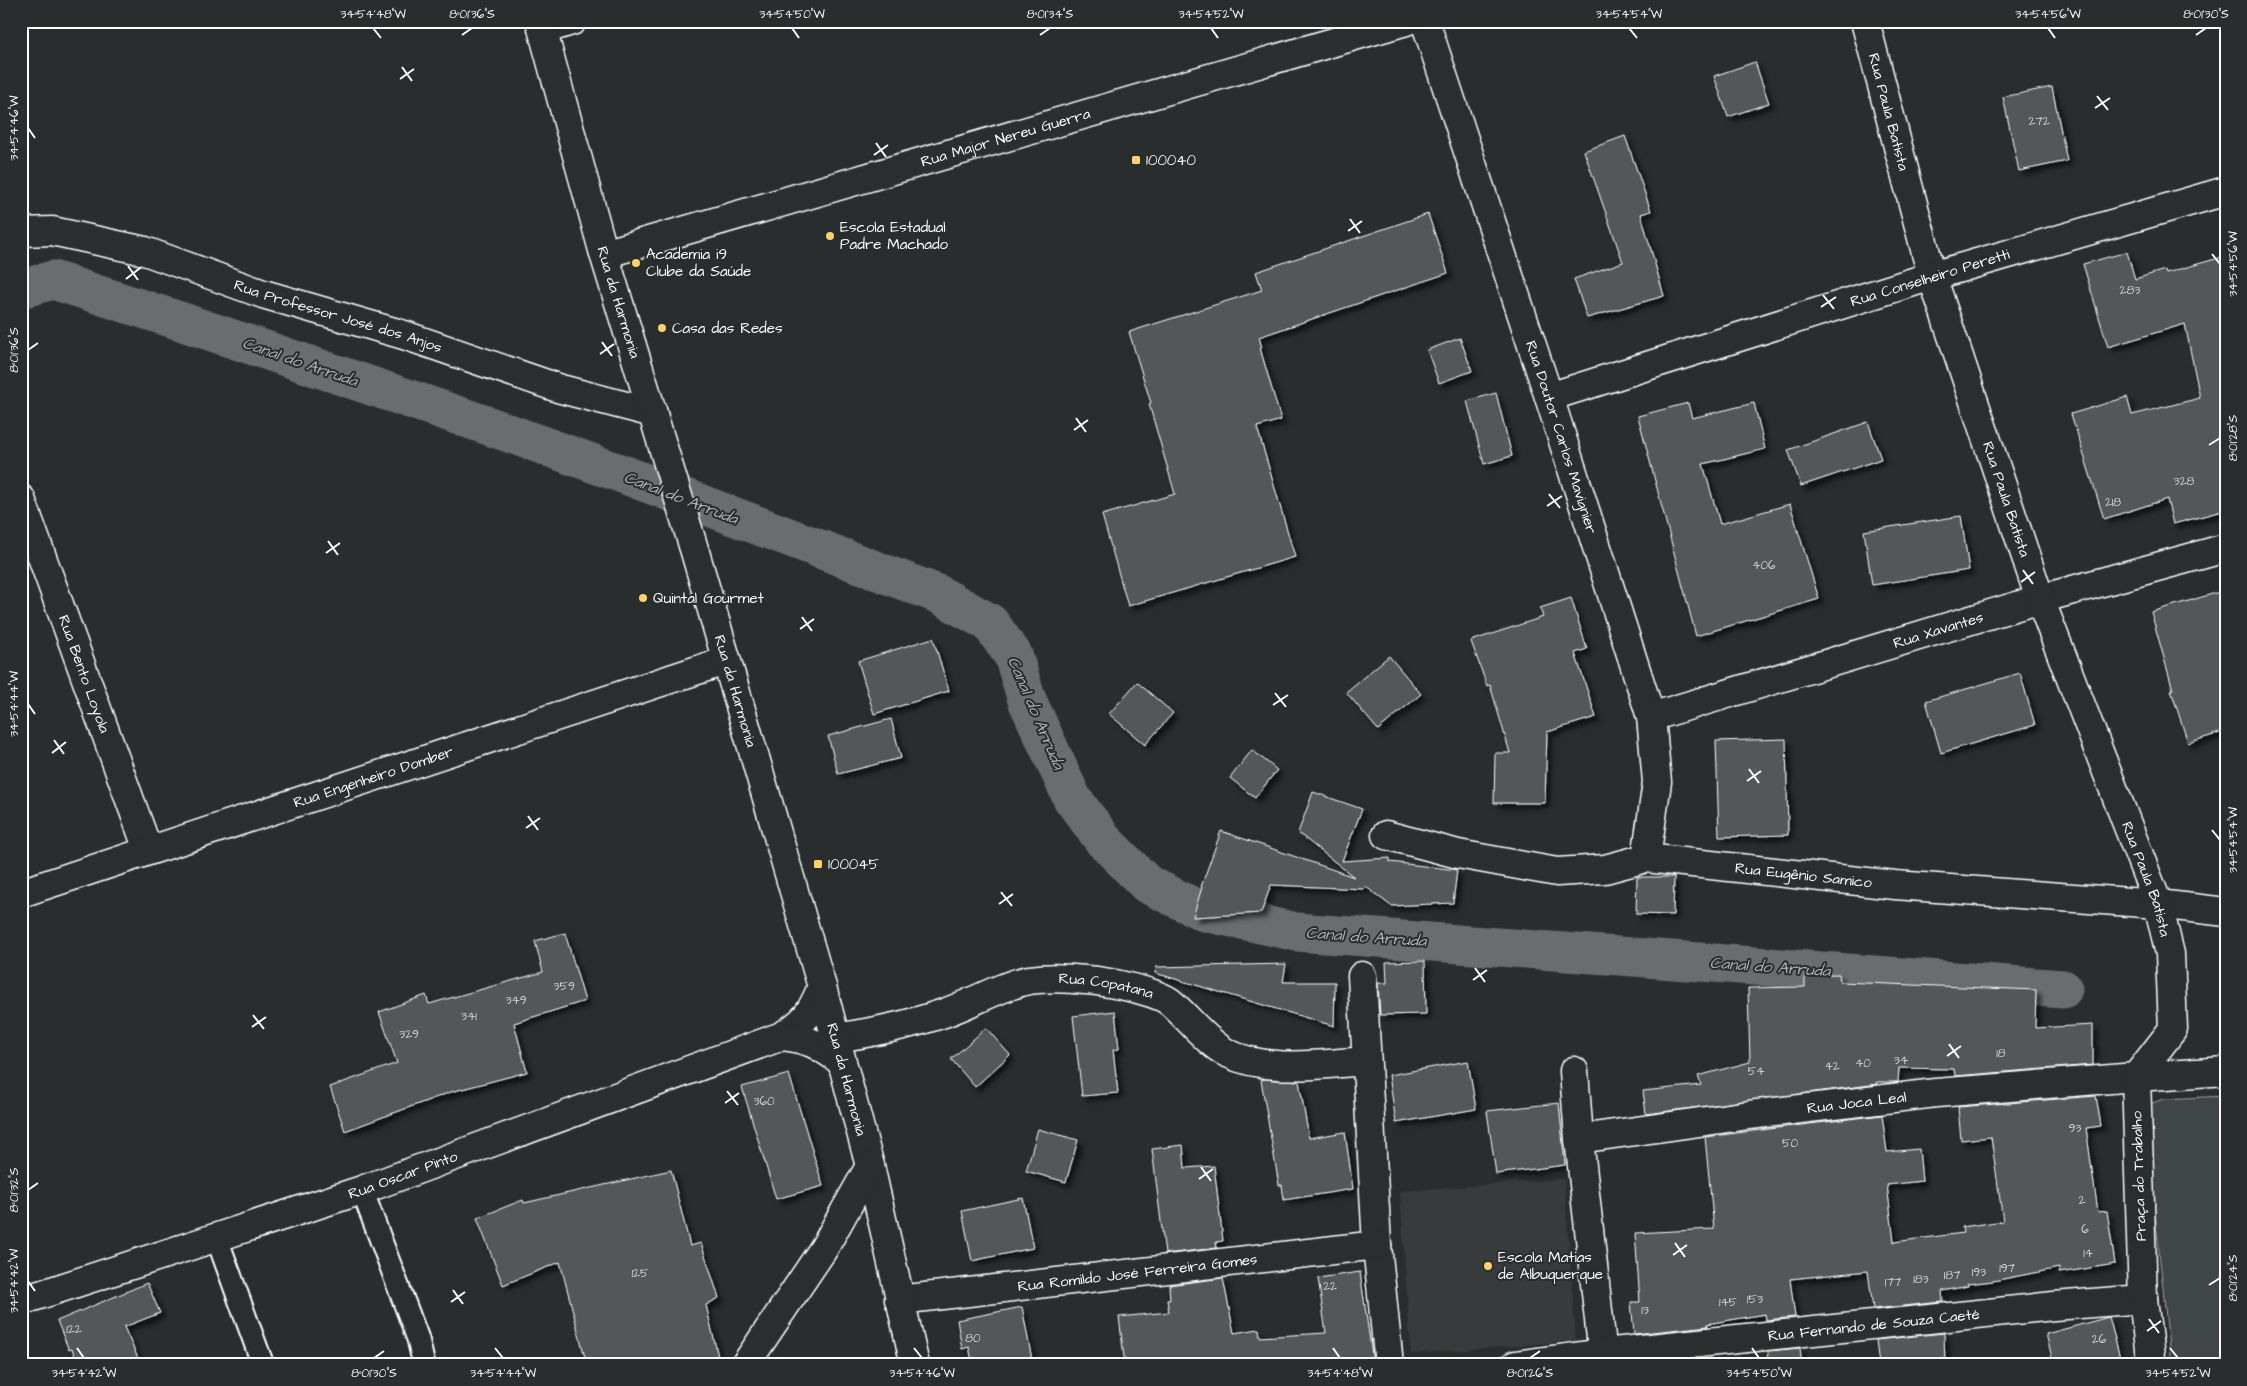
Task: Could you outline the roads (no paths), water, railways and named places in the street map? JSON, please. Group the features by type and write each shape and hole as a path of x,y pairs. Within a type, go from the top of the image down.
{"street":[{"path":"542,26 572,21"},
{"name":"Rua Major Nereu Guerra","path":"604,254 1406,21"},
{"name":"Rua Doutor Carlos Mavignier","path":"1425,21 1549,397 1651,717 1658,782 1646,858"},
{"name":"Rua Paula Batista","path":"1865,21 1932,276 2040,599 2158,904 2170,954 2173,1029 2136,1076"},
{"name":"Rua da Harmonia","path":"542,26 604,254 695,552 725,661 822,987 837,1050 870,1166 915,1365"},
{"name":"Rua Conselheiro Peretti","path":"1549,397 1932,276 2226,191"},
{"name":"Rua Professor José dos Anjos","path":"21,232 52,231 145,250 263,294 404,335 561,389 653,413"},
{"name":"Rua Bento Loyola","path":"21,498 148,850"},
{"name":"Rua Xavantes","path":"1651,717 2040,599 2226,548"},
{"name":"Rua Engenheiro Domber","path":"21,893 725,661"},
{"name":"Rua Eugênio Samico","path":"1386,835 1458,854 1557,872 1605,869 1646,858 1895,885 2158,904 2226,912"},
{"path":"1362,976 1377,1245 1389,1365"},
{"name":"Rua Copatana","path":"837,1050 879,1032 944,1013 1010,986 1030,980 1062,978 1100,982 1156,995 1169,1001 1217,1046 1238,1057 1294,1066 1366,1061"},
{"name":"Rua Oscar Pinto","path":"21,1301 362,1190 782,1036 802,1024 822,987"},
{"name":"Rua Oscar Pinto","path":"782,1036 804,1038 820,1046 837,1050"},
{"path":"1574,1070 1579,1139 1604,1359"},
{"path":"2136,1076 2226,1071"},
{"name":"Rua Joca Leal","path":"1579,1139 1749,1115 1936,1093 2136,1076"},
{"name":"Praça do Trabalho","path":"2136,1076 2143,1299 2151,1365"},
{"path":"746,1365 824,1248 870,1166"},
{"name":"Rua Romildo José Ferreira Gomes","path":"899,1300 1377,1245"},
{"name":"Rua Fernando de Souza Caeté","path":"1516,1365 1604,1359 2054,1306 2143,1299"}],"lane":[{"path":"362,1190 418,1339 424,1365"},
{"path":"216,1236 263,1365"}],"waterway":[{"name":"Canal do Arruda","path":"21,289 53,280 180,321 492,427 628,476 938,594 990,623 1013,655 1027,700 1072,798 1104,841 1147,884 1204,912 1297,932 2063,989"}],"place":[{"name":"100040","path":"1136,160"},
{"name":"Escola Estadual Padre Machado","path":"830,236"},
{"name":"Academia i9 Clube da Saúde","path":"636,263"},
{"name":"Casa das Redes","path":"662,328"},
{"name":"Quintal Gourmet","path":"643,598"},
{"name":"100045","path":"818,864"},
{"name":"Escola Matias de Albuquerque","path":"1488,1266"}]}
